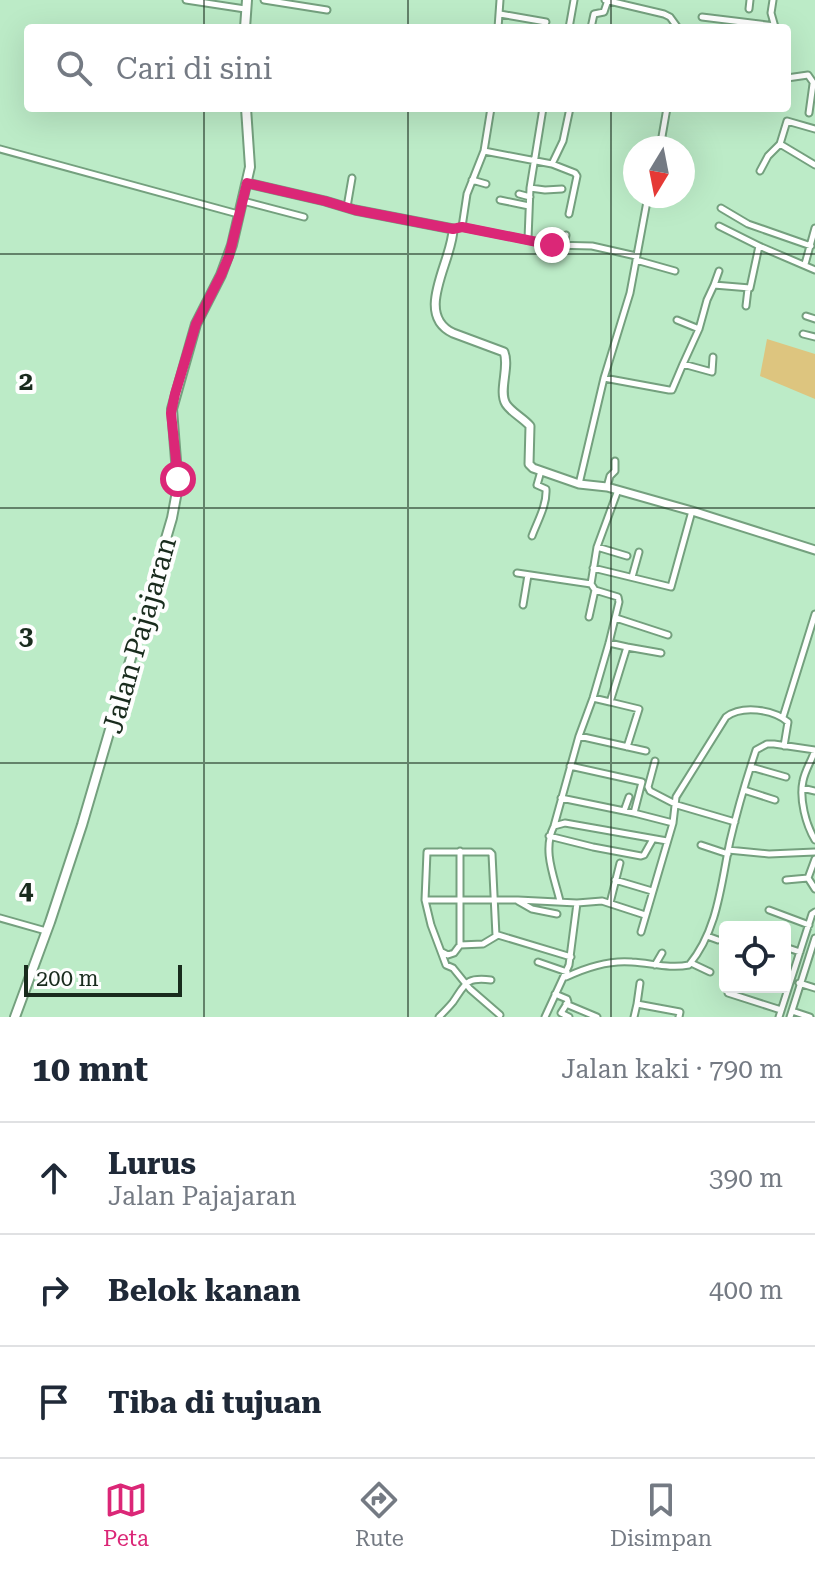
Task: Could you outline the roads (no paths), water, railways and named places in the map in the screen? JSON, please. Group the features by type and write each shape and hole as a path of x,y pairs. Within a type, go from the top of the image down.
{"main road":[{"path":"245,24 246,4"},
{"name":"Jalan Pajajaran","path":"15,1017 87,811 174,509 178,486 171,413 196,324 225,265 240,214 250,160 246,112"}],"street":[{"path":"186,0 246,4"},
{"path":"264,0 302,3 327,10"},
{"path":"499,24 500,0"},
{"path":"570,24 574,0"},
{"path":"592,24 594,14 604,12 606,0 627,2 664,14 675,24"},
{"path":"749,9 750,0"},
{"path":"773,0 771,13 774,24"},
{"path":"500,14 546,22"},
{"path":"702,17 753,24"},
{"path":"791,77 808,75 812,78 810,114 805,125"},
{"path":"490,112 484,151 467,194 435,305 446,330 504,352 504,398 508,407 530,426 529,464 579,484 618,490 815,550"},
{"path":"528,239 530,188 542,112"},
{"path":"552,164 563,141 569,112"},
{"path":"662,136 666,112"},
{"path":"760,171 768,156 780,144 787,121 815,129"},
{"path":"780,144 815,165"},
{"path":"0,149 240,214"},
{"path":"484,151 552,164 573,172 577,176 569,214"},
{"path":"347,207 352,178"},
{"path":"472,180 486,184"},
{"path":"247,183 347,207 512,238 552,245 592,246 675,271"},
{"path":"530,188 562,189"},
{"path":"519,194 530,197"},
{"path":"500,200 529,206"},
{"path":"243,201 304,217"},
{"path":"579,484 604,378 630,293 646,208"},
{"path":"721,208 748,224 811,246"},
{"path":"719,226 815,270"},
{"path":"805,264 815,228"},
{"path":"564,245 566,235"},
{"path":"746,306 759,246"},
{"path":"604,378 672,390 699,329 719,271"},
{"path":"714,285 748,289"},
{"path":"806,316 815,319"},
{"path":"677,320 699,329"},
{"path":"803,334 815,337"},
{"path":"683,364 712,372 713,357"},
{"path":"607,487 615,471 615,461"},
{"path":"532,536 545,506 547,492 537,485 541,471"},
{"path":"589,617 597,547 618,490"},
{"path":"593,568 671,587 692,511"},
{"path":"597,547 627,556"},
{"path":"632,577 639,552"},
{"path":"517,573 593,587 618,597 619,602 593,698 549,836 548,856 560,901"},
{"path":"523,605 528,575"},
{"path":"783,717 815,614"},
{"path":"616,618 668,635"},
{"path":"609,643 661,653"},
{"path":"610,702 627,647"},
{"path":"593,698 639,709 627,747"},
{"path":"641,932 678,805 677,794 729,714 759,711 783,717 788,722 784,746"},
{"path":"579,736 646,751"},
{"path":"538,962 566,975 584,968 629,961 679,967 691,963 707,936 718,903 735,822 757,749 770,744 815,750 802,788 809,831 815,840"},
{"path":"655,761 649,789 678,805 735,822"},
{"path":"570,766 642,782 634,813"},
{"path":"751,767 786,777"},
{"path":"802,788 815,791"},
{"path":"744,790 775,800"},
{"path":"624,811 629,797"},
{"path":"561,798 673,823"},
{"path":"554,826 565,823 667,841"},
{"path":"549,836 641,856 653,839"},
{"path":"701,845 728,852 815,852"},
{"path":"441,952 448,955 454,953 460,945 460,851"},
{"path":"496,936 492,854 486,851 427,852 425,900 446,965 453,968 500,1015"},
{"path":"808,878 815,859"},
{"path":"610,903 620,863"},
{"path":"786,880 808,878"},
{"path":"808,878 815,889"},
{"path":"615,880 652,891"},
{"path":"425,900 597,901 645,915"},
{"path":"518,900 532,909 557,914"},
{"path":"545,1017 566,975 577,903"},
{"path":"769,910 809,925"},
{"path":"791,972 815,912"},
{"path":"0,918 46,931"},
{"path":"460,945 483,944 501,935 571,957"},
{"path":"707,936 718,940"},
{"path":"810,1017 791,1014 815,938"},
{"path":"791,949 800,952"},
{"path":"655,965 662,953"},
{"path":"807,958 815,961"},
{"path":"691,963 710,972"},
{"path":"439,1017 465,983 479,978 491,980"},
{"path":"634,1017 640,983"},
{"path":"799,983 815,988"},
{"path":"728,993 781,1010"},
{"path":"779,1017 785,993"},
{"path":"555,994 567,999 561,1013 569,1017"},
{"path":"566,1004 597,1017"},
{"path":"637,1004 680,1012 679,1017"},
{"path":"659,1017 660,1009"}]}
